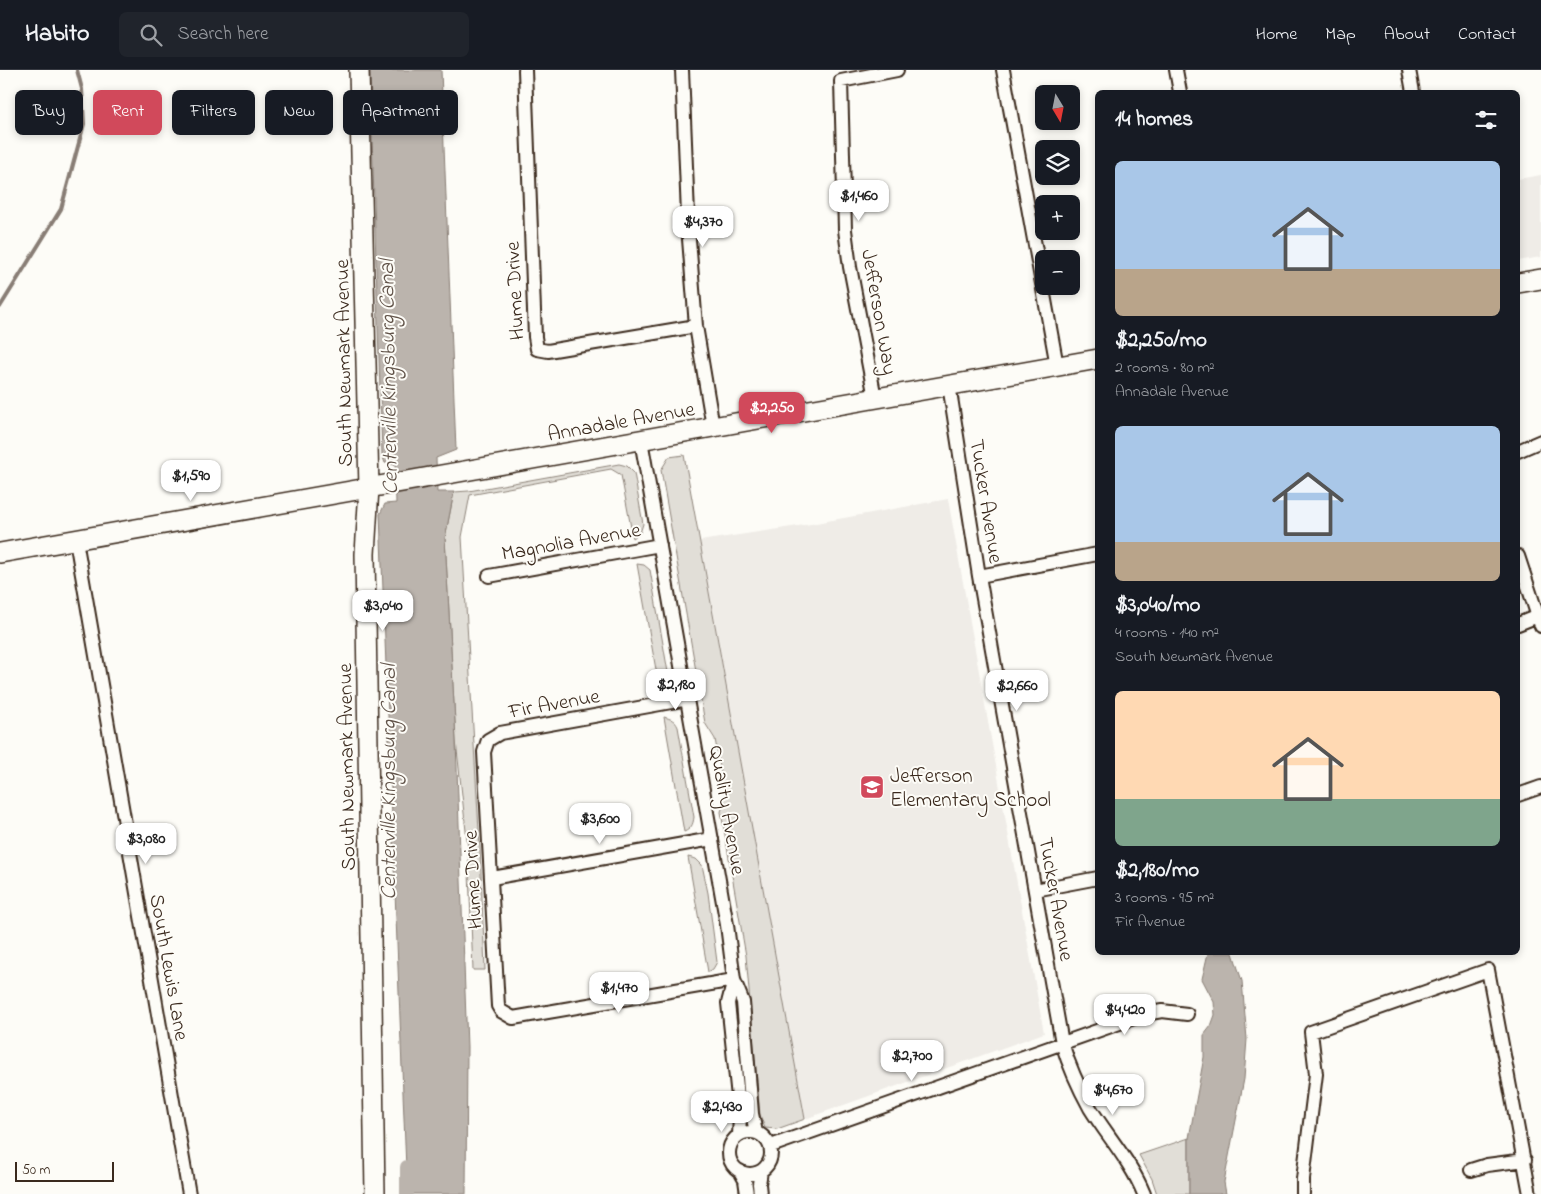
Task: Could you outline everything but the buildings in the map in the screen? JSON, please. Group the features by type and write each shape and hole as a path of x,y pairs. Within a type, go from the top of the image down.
{"street":[{"name":"South Newmark Avenue","path":"359,70 369,488 365,554 375,1194"},
{"name":"Hume Drive","path":"525,70 535,337 538,349 548,351 696,326"},
{"path":"682,70 689,239 696,326 714,427"},
{"name":"Jefferson Way","path":"875,398 850,267 845,230 841,80 897,70"},
{"path":"1002,70 1057,366"},
{"path":"1176,70 1180,90"},
{"path":"1409,70 1413,90"},
{"path":"1520,283 1541,279"},
{"name":"Annadale Avenue","path":"0,553 1095,359"},
{"name":"Tucker Avenue","path":"949,385 979,576 1062,1043 1068,1062 1090,1107 1126,1160 1140,1193"},
{"name":"Quality Avenue","path":"641,440 727,925 734,980 743,1002 752,1114 756,1132"},
{"path":"1520,450 1541,441"},
{"name":"South Lewis Lane","path":"76,540 188,1194"},
{"name":"Magnolia Avenue","path":"489,576 660,544"},
{"path":"979,576 1095,555"},
{"path":"1520,562 1539,621 1520,624"},
{"name":"Fir Avenue","path":"488,740 500,733 688,699"},
{"name":"Hume Drive","path":"488,740 484,752 498,1006 501,1011 513,1018 734,980"},
{"path":"1520,794 1541,787"},
{"path":"492,878 712,839"},
{"path":"1036,890 1095,879"},
{"path":"1303,1194 1303,1179 1316,1074 1311,1032 1488,970 1530,1194"},
{"name":"Quality Avenue","path":"734,980 728,1003 740,1116 739,1135"},
{"path":"771,1146 1145,1014 1162,1012 1187,1014"},
{"path":"740,1171 752,1174 761,1171 768,1165 771,1159 771,1146 763,1135 756,1132 744,1132 734,1139 729,1150 731,1162 740,1171 745,1180 748,1194"},
{"path":"1471,1170 1486,1165 1525,1160"},
{"path":"760,1194 761,1171"}],"shaded area":[{"path":"1541,175 1541,257 1520,261 1520,179"},
{"path":"684,455 805,1119 777,1129 765,1128 760,1115 746,956 721,812 725,795 715,739 705,723 661,470 669,457"},
{"path":"619,464 627,466 634,473 643,524 640,533 633,538 621,475 611,469 470,495 462,537 485,970 473,970 468,849 456,741 445,538 454,492 469,491"},
{"name":"Jefferson Elementary School","path":"948,499 1044,1033 805,1119 700,541 811,524"},
{"path":"637,564 644,565 650,570 669,678 667,686 660,692"},
{"path":"664,717 672,720 678,727 694,817 691,826 684,832"},
{"path":"688,857 696,859 702,865 708,893 717,962 713,969 708,972"},
{"path":"1189,1138 1189,1194 1157,1194 1152,1179 1139,1155"}],"water":[{"path":"370,70 441,70 442,90 371,90"},
{"path":"372,135 444,135 456,450 436,458 437,492 454,492 445,538 456,741 467,1047 466,1194 407,1194 380,514 385,504 396,503 395,465 385,463 382,455"},
{"path":"1208,955 1234,955 1242,981 1247,1039 1244,1079 1224,1182 1226,1194 1189,1194 1189,1138 1204,1057 1204,1035 1211,1026 1215,1015 1214,1002 1202,979"}],"waterway":[{"path":"0,307 61,209 84,124 82,89 77,70"},
{"name":"Centerville Kingsburg Canal","path":"407,1167 407,1194"}],"place":[{"name":"Jefferson Elementary School","path":"872,787"}]}
